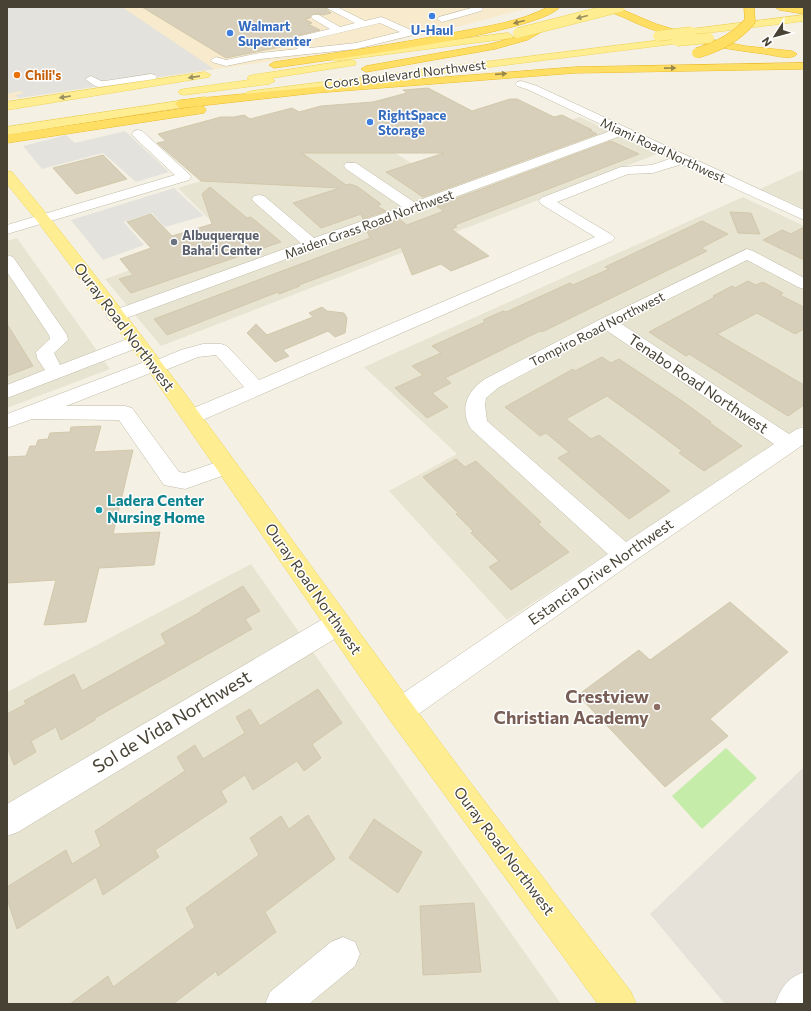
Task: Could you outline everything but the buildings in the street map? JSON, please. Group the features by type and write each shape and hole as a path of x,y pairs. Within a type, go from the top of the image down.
{"highway":[{"path":"274,65 425,41 500,27 530,19 555,7"},
{"path":"609,7 643,23 684,36 748,49 801,55"},
{"path":"630,7 641,16 655,22 676,26 717,29"},
{"path":"691,54 726,43 743,31 750,22 749,7"},
{"path":"780,7 804,10"},
{"path":"793,7 804,10"},
{"path":"366,69 468,52 523,38 557,20 567,11"},
{"path":"181,104 379,84 575,70 674,58"},
{"path":"575,70 804,66"},
{"path":"10,133 280,98 362,89 379,84"}],"main road":[{"path":"7,106 274,65 379,53 513,34 620,7"},
{"name":"Coors Boulevard Northwest","path":"513,34 467,46 298,71 172,93 804,18"},
{"name":"Coors Boulevard Northwest","path":"10,133 181,104 378,77 804,26"},
{"path":"7,117 102,103"},
{"name":"Ouray Road Northwest","path":"7,176 43,219 115,316 155,366 400,711 619,1004"}],"street":[{"path":"330,7 364,24"},
{"path":"442,19 479,8"},
{"path":"371,10 378,13 381,20"},
{"path":"316,17 339,30"},
{"path":"216,60 226,63 260,56 356,46 409,33 381,20 292,41"},
{"path":"282,35 308,51"},
{"path":"90,79 99,84 105,84 151,76"},
{"name":"Miami Road Northwest","path":"521,84 533,88 804,216"},
{"name":"Maiden Grass Road Northwest","path":"115,316 623,131"},
{"path":"7,230 184,177 138,134"},
{"path":"191,417 607,238 546,202 626,170 653,169 683,159"},
{"path":"351,166 413,208"},
{"path":"259,199 312,244"},
{"name":"Tompiro Road Northwest","path":"625,555 478,424 474,410 475,399 482,389 607,323 747,254 804,284"},
{"path":"7,260 58,335 59,340 45,352 46,358 56,373"},
{"name":"Tenabo Road Northwest","path":"607,323 796,439"},
{"path":"7,392 136,342"},
{"path":"7,421 103,384 207,348 221,350 256,389"},
{"path":"103,384 172,478 185,481 226,466"},
{"path":"31,412 125,413"},
{"name":"Estancia Drive Northwest","path":"400,711 796,439"},
{"name":"Sol de Vida Northwest","path":"7,821 337,624"},
{"path":"282,1004 343,954"},
{"path":"792,1004 804,989"}],"shaded area":[{"path":"7,7 533,7 449,29 360,48 7,100"},
{"path":"7,7 122,7 214,69 19,98 16,95 24,93 20,91 7,94"},
{"path":"580,117 657,154 161,346 105,279 226,236 178,188 275,158 356,128 422,170"},
{"path":"125,131 169,172 136,182 103,153 42,169 23,146 66,135 75,143"},
{"path":"804,169 804,209 760,189"},
{"path":"174,188 204,216 165,227 152,213 124,222 144,245 103,260 71,220"},
{"path":"743,197 804,226 804,424 507,620 389,491 457,454 364,367"},
{"path":"17,238 110,369 7,408 7,241"},
{"path":"251,564 561,1004 7,1004 7,692"},
{"path":"804,767 804,1004 725,1004 650,914"}],"green space":[{"path":"726,748 757,778 702,829 672,796"}],"place":[{"name":"U-Haul","path":"432,16"},
{"name":"Walmart Supercenter","path":"230,33"},
{"name":"Chili's","path":"17,75"},
{"name":"RightSpace Storage","path":"370,122"},
{"name":"Albuquerque Baha'i Center","path":"174,242"},
{"name":"Ladera Center Nursing Home","path":"99,510"},
{"name":"Crestview Christian Academy","path":"657,707"}]}
